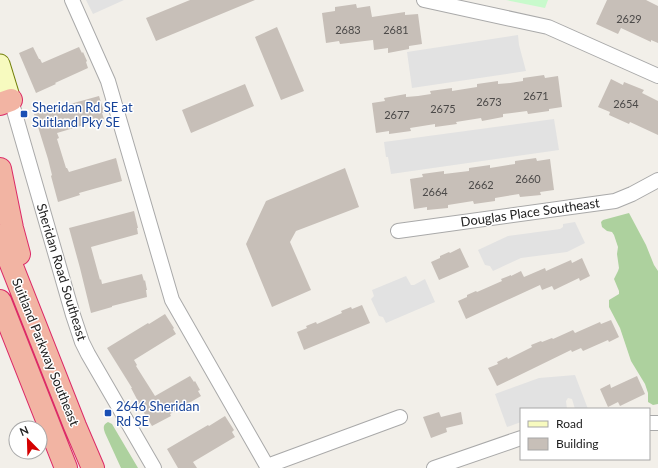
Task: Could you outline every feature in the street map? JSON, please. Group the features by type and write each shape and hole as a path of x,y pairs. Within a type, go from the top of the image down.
{"highway":[{"path":"0,169 12,228 25,272 39,335"},
{"name":"Suitland Parkway Southeast","path":"0,236 72,420 93,468"},
{"name":"Suitland Parkway Southeast","path":"0,301 66,468"}],"main road":[{"name":"Sheridan Road Southeast","path":"0,64 5,102"}],"street":[{"path":"72,0 108,81 172,300 267,467 400,417"},
{"path":"424,0 548,27 658,76"},
{"name":"Sheridan Road Southeast","path":"5,102 82,342 94,366 154,468"},
{"name":"Douglas Place Southeast","path":"398,231 615,201 658,180"},
{"path":"434,468 520,438"}],"green space":[{"path":"506,0 548,0 545,8"},
{"path":"629,213 658,271 658,404 653,405 648,402 648,393 645,384 631,361 620,328 609,307 609,300 619,294 614,279 619,268 617,254 618,247 612,232 607,231 602,227 601,222 603,220"},
{"path":"108,422 112,424 138,468 121,468 104,431 104,425"}],"shaded area":[{"path":"86,0 124,0 93,14"},
{"path":"518,35 526,71 412,88 407,52"},
{"path":"554,119 559,150 391,174 388,157 386,157 384,142"},
{"path":"575,222 585,243 567,252 521,258 493,271 490,266 485,265 478,250 508,236 560,229 563,227 563,224"},
{"path":"406,276 411,285 425,279 435,302 386,323 383,317 379,316 371,299 374,296 372,290"},
{"path":"575,375 588,408 575,408 572,399 568,398 566,401 567,408 520,408 520,422 507,427 495,394 539,378"}],"building":[{"path":"190,0 255,0 156,41 146,18"},
{"path":"607,0 646,0 658,6 658,43 651,40 651,42 621,28 618,34 596,24"},
{"path":"356,4 357,8 370,6 372,17 405,12 405,15 418,14 422,44 409,46 409,49 388,53 388,48 374,50 373,40 340,44 339,41 326,43 322,13 335,11 335,7"},
{"path":"277,27 304,91 281,100 255,37"},
{"path":"33,47 42,63 79,47 87,61 88,68 36,93 19,53"},
{"path":"544,75 545,78 558,76 562,107 549,109 549,111 528,114 527,111 503,114 503,117 482,121 481,118 456,122 457,124 435,127 435,124 410,128 411,131 389,134 389,131 376,133 372,103 385,101 384,98 406,94 406,97 418,96 431,94 430,91 452,88 452,91 477,87 477,84 498,81 498,84 510,83 523,81 523,78"},
{"path":"611,79 623,85 624,82 644,90 642,93 658,101 658,135 630,122 629,124 609,115 610,112 598,107"},
{"path":"245,84 254,106 191,133 182,110"},
{"path":"99,96 104,112 102,113 104,119 57,133 59,138 57,139 66,168 69,172 116,158 122,181 79,193 80,195 58,202 48,159 34,114"},
{"path":"536,158 537,161 550,159 554,190 540,192 541,195 520,197 519,194 495,198 495,201 474,204 473,201 448,205 448,208 427,210 427,207 414,209 410,179 423,177 422,174 444,171 444,174 469,171 469,168 490,165 490,168 515,164 515,161"},
{"path":"345,168 359,207 296,231 290,242 311,290 272,307 246,244 266,201"},
{"path":"134,211 138,234 91,247 102,284 142,274 144,281 145,280 147,297 91,313 69,228"},
{"path":"460,248 469,267 439,280 431,262 440,258 440,256"},
{"path":"582,258 590,276 580,281 579,278 554,290 552,286 542,290 540,285 466,319 458,301 467,297 467,295 502,281 501,279 521,271 524,277 545,268 546,271 571,260 572,263"},
{"path":"362,305 370,323 304,350 297,332 307,328 306,326 316,322 317,324 342,313 341,311"},
{"path":"165,314 176,334 134,360 137,365 136,366 155,396 190,376 200,390 198,391 201,396 170,414 171,416 152,426 138,403 132,388 107,348"},
{"path":"611,320 619,337 583,351 581,348 572,352 571,350 497,386 488,368 498,364 497,362 507,357 508,359 532,347 531,345 541,341 553,339 573,330 575,333 600,322 601,324"},
{"path":"637,376 645,394 620,406 618,402 608,407 600,389 610,384 611,388"},
{"path":"439,412 441,417 461,412 463,424 446,428 447,432 431,438 423,417"},
{"path":"225,416 234,430 232,432 235,437 193,462 197,468 178,468 167,449"}],"place":[{"name":"Sheridan Rd SE at Suitland Pky SE","path":"24,114"},
{"name":"2646 Sheridan Rd SE","path":"108,413"}]}
